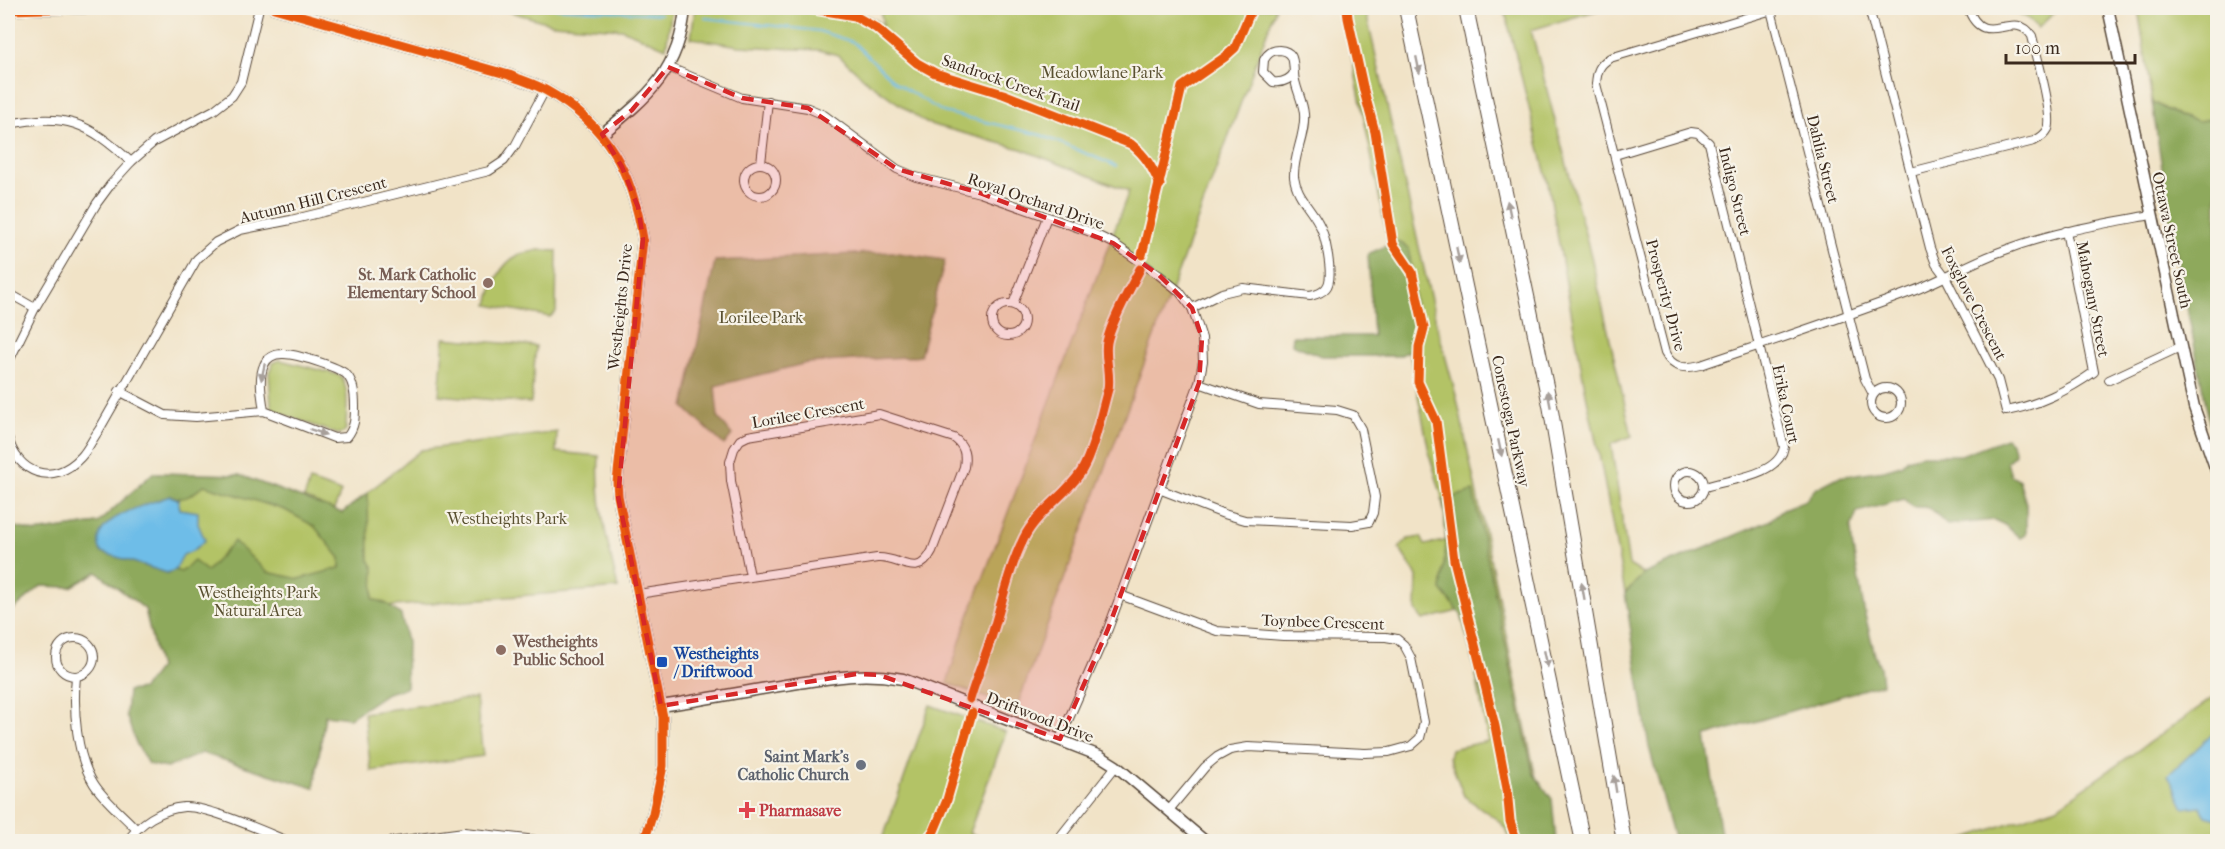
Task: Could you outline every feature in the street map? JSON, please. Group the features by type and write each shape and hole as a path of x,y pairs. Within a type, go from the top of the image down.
{"highway":[{"name":"Conestoga Parkway","path":"1406,8 1583,842"},
{"path":"1466,8 1550,405 1624,842"}],"street":[{"path":"8,10 84,8"},
{"path":"8,363 35,308 97,203 131,162 154,142 214,110 232,96 241,82 259,8"},
{"name":"Westheights Drive","path":"274,8 509,75 545,90 572,106 602,134 622,166 638,207 643,239 616,482 662,706 663,766 644,842"},
{"path":"602,134 632,110 654,88 668,67 678,47 685,8"},
{"name":"Foxglove Crescent","path":"1869,8 1930,248 1936,264 1945,276 1998,380 2006,411 2025,408 2094,372"},
{"path":"1911,172 2034,141 2048,131 2049,116 2029,31 2019,25 1987,29 1974,22 1968,8"},
{"name":"Ottawa Street South","path":"2108,8 2180,347 2194,407 2217,476"},
{"name":"Prosperity Drive","path":"1775,9 1610,58 1601,64 1597,73 1596,84 1668,359 1674,365 1692,368 1848,315 1916,290 2003,250 2066,231 2151,215"},
{"name":"Dahlia Street","path":"1775,9 1848,315 1865,379 1874,394"},
{"path":"1192,308 1222,292 1243,288 1310,296 1320,294 1330,280 1322,229 1301,197 1294,178 1304,114 1294,73 1295,64 1293,58 1282,50 1273,51 1264,60 1263,72 1274,82 1288,80 1294,73"},
{"name":"Royal Orchard Drive","path":"668,67 727,94 800,106 824,115 897,169 980,193 1113,243 1179,291 1192,308 1202,338 1203,361 1199,383 1108,629 1060,739"},
{"name":"Autumn Hill Crescent","path":"8,436 16,459 27,469 40,473 55,473 68,467 81,457 197,259 216,242 240,231 489,171 504,161 515,146 545,90"},
{"path":"761,163 768,101"},
{"path":"8,124 28,120 57,119 78,124 93,130 131,162"},
{"name":"Indigo Street","path":"1615,155 1691,132 1698,133 1709,143 1759,345"},
{"path":"761,163 772,168 777,183 769,194 758,196 753,195 746,188 744,177 750,166 761,163"},
{"path":"1013,304 1047,217"},
{"name":"Mahogany Street","path":"2066,231 2094,372"},
{"path":"8,276 9,295 35,308"},
{"path":"1013,304 1022,312 1023,327 1010,337 1000,335 991,324 994,311 1001,305 1013,304"},
{"name":"Erika Court","path":"1705,487 1702,477 1684,471 1677,477 1674,487 1677,496 1686,501 1697,500 1705,487 1766,469 1778,461 1783,453 1783,438 1759,345"},
{"path":"2109,380 2180,347"},
{"path":"119,391 165,415 196,417 264,411 340,439 347,437 353,426 355,397 351,381 346,374 285,353 268,358 262,367 264,411"},
{"path":"1159,489 1245,520 1352,525 1369,522 1373,513 1375,497 1361,429 1353,415 1337,410 1259,404 1199,383"},
{"name":"Lorilee Crescent","path":"638,594 877,558 888,558 910,566 920,565 926,562 932,551 964,467 966,458 963,447 954,438 879,414 748,436 740,440 730,462 731,481 750,576"},
{"name":"Toynbee Crescent","path":"1120,595 1217,632 1283,636 1386,637 1396,639 1404,645 1411,658 1424,722 1420,738 1412,746 1389,752 1365,753 1248,747 1230,750 1205,767 1169,810"},
{"path":"71,639 87,642 94,653 91,668 82,675 76,676 63,672 57,659 59,648 71,639"},
{"name":"Driftwood Drive","path":"662,706 856,674 903,679 1100,756 1116,766 1206,842"},
{"path":"76,676 73,700 81,753 88,773 105,798 135,828"},
{"path":"1056,842 1116,766"},
{"path":"127,842 135,828 158,814 186,807 205,810 290,842"},
{"path":"388,842 464,832 554,842"}],"highlighted area":[{"path":"668,67 742,98 808,108 897,169 980,193 1113,243 1159,275 1192,308 1202,338 1199,383 1108,629 1060,739 879,675 856,674 661,706 618,496 643,239 638,207 622,167 602,134 632,110"}],"green space":[{"path":"497,8 672,8 666,48 622,29 553,24"},
{"name":"Meadowlane Park","path":"695,8 846,8 883,25 880,8 1276,8 1016,709 947,683 964,629 1129,191 1021,149 926,123 868,82 838,55 819,50 739,46 691,38"},
{"path":"1339,8 1365,8 1436,322 1457,399 1549,841 1511,841 1507,830 1499,821 1464,796 1449,757 1451,749 1488,741 1462,610 1423,620 1416,611 1417,576 1399,548 1408,539 1421,537 1425,545 1449,540 1441,493 1430,457 1354,67 1342,11"},
{"path":"1504,8 1605,8 1531,30 1591,256 1632,436 1611,444 1629,565 1644,574 1625,593 1548,183"},
{"path":"2014,8 2059,8 2038,28 2026,17 2015,12"},
{"path":"2138,8 2217,8 2217,118 2198,122 2179,116 2152,102"},
{"path":"2152,102 2179,116 2198,121 2217,118 2217,441 2209,421 2169,214"},
{"path":"1397,241 1409,248 1415,303 1413,349 1399,356 1321,356 1292,344 1293,336 1373,336 1368,254"},
{"path":"538,250 557,251 556,312 550,317 488,305 494,283 506,264 518,255"},
{"name":"Lorilee Park","path":"892,252 945,260 920,356 807,363 715,386 718,417 732,435 724,445 684,407 715,261"},
{"path":"444,338 536,346 531,403 439,395"},
{"path":"280,360 339,375 345,386 347,400 346,429 343,433 337,434 275,411 271,406 269,372 273,363"},
{"name":"Westheights Park Natural Area","path":"557,432 556,452 599,456 601,506 618,588 370,608 325,715 314,788 202,753 159,668 145,609 97,572 71,587 41,586 8,614 8,525 35,532 98,523 153,473 239,475 321,505 304,498 310,481 341,492 334,510 342,513 421,450"},
{"path":"2006,438 2012,444 2015,454 2007,462 2011,475 2019,481 2026,503 2026,534 2020,538 2005,525 1994,520 1947,525 1930,509 1912,507 1904,499 1857,512 1851,527 1852,543 1865,615 1880,667 1882,684 1706,736 1722,841 1675,841 1649,747 1625,593 1644,574 1769,521 1783,509 1806,500 1815,489 1838,477 1884,470 1922,455 1961,455"},
{"name":"Westheights Park Natural Area","path":"153,473 239,475 342,513 368,493 369,560 374,568 373,599 387,604 401,615 407,642 406,688 387,693 350,718 325,715 314,788 202,753 167,768 148,764 136,743 126,715 128,691 143,689 159,668 145,609 97,572 71,587 41,586 8,614 8,525 35,532 98,523","holes":["204,485 285,510 314,526 340,558 340,568 299,579 267,572 234,541 207,571 194,561 181,572 175,570 167,573 102,552 169,496 184,498"]},
{"path":"1473,491 1533,773 1552,799 1556,841 1513,841 1504,776 1461,614 1441,590 1446,545 1444,500"},
{"path":"2217,695 2217,841 1954,842 2057,807"},
{"path":"476,698 483,756 371,771 364,713"},
{"path":"930,705 1006,732 969,833 990,841 882,841"}],"water":[{"path":"170,496 178,499 180,509 198,512 198,524 205,540 194,550 183,555 175,570 167,573 101,552 99,540 102,530 110,522 134,509"},
{"path":"2217,730 2217,819 2206,816 2200,806 2184,808 2168,775"}],"waterway":[{"path":"553,8 661,14"},
{"path":"705,18 819,31 853,42 896,83 943,112 1041,135 1116,166"}],"cycle path":[{"path":"8,10 84,8"},
{"path":"274,8 509,75 538,86 568,104 586,119 614,153 624,172 632,192 643,239 617,482 618,496 663,717 663,766 644,842"},
{"name":"Sandrock Creek Trail","path":"808,8 855,16 876,28 917,63 935,73 1003,94 1131,144 1148,162 1160,185"},
{"path":"1142,255 1182,87 1235,48 1252,8"},
{"path":"1347,8 1375,132 1393,244 1412,272 1424,328 1419,347 1418,382 1436,421 1454,560 1495,726 1507,789 1510,821 1517,842"},
{"path":"970,699 989,646 1018,550 1036,520 1081,472 1090,453 1108,389 1106,348 1109,334 1140,269"},
{"path":"925,842 934,831 947,800 972,713"}],"place":[{"name":"St. Mark Catholic Elementary School","path":"488,283"},
{"name":"Westheights Public School","path":"501,650"},
{"name":"Westheights / Driftwood","path":"662,662"},
{"name":"Saint Mark's Catholic Church","path":"861,765"},
{"name":"Pharmasave","path":"747,810"}],"park label":[{"name":"Westheights Park","path":"507,518"}]}
